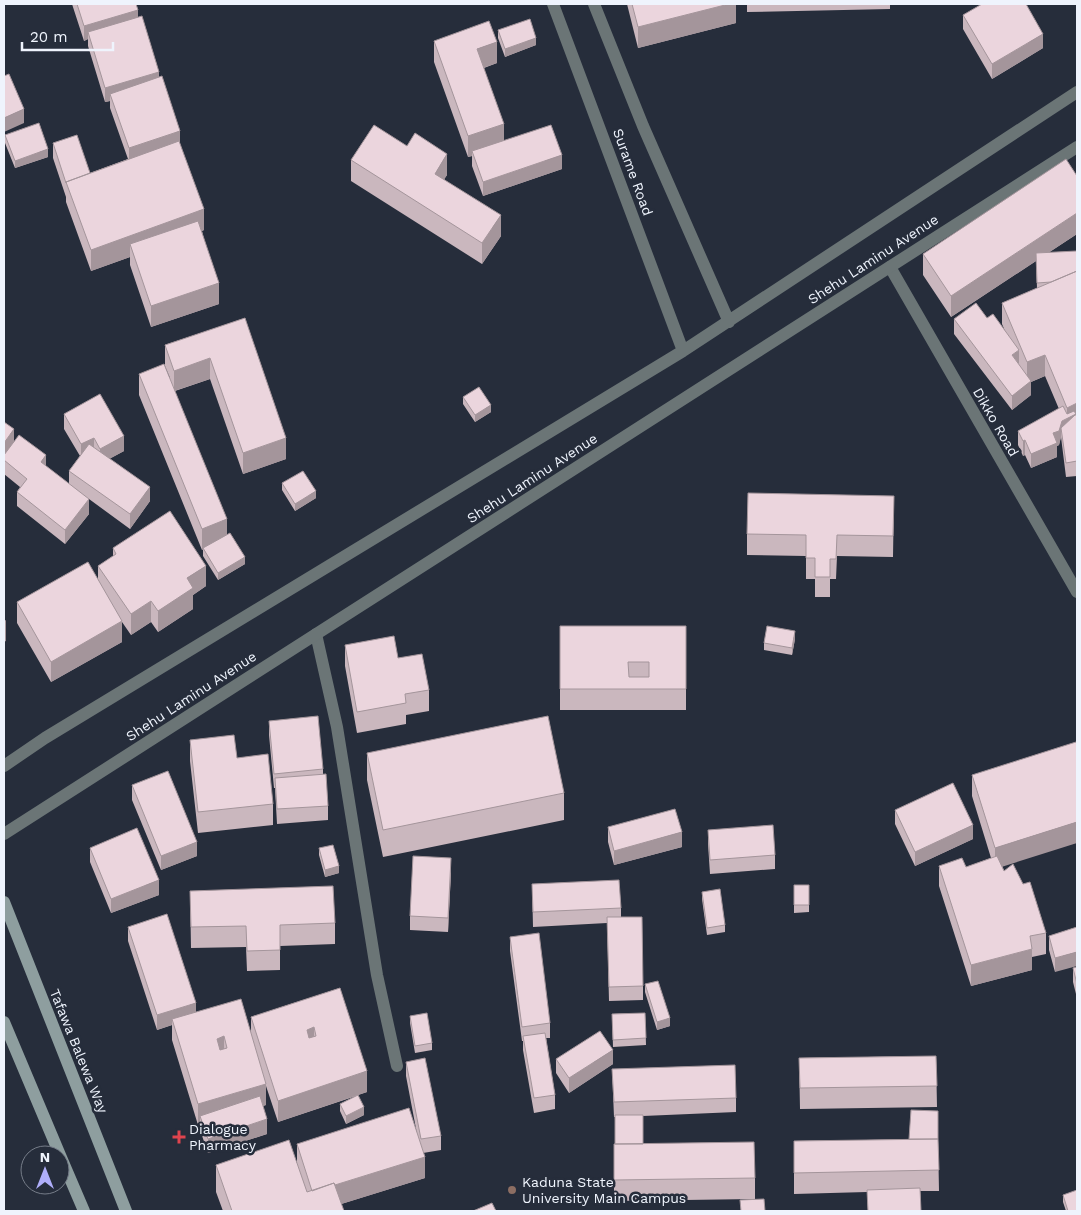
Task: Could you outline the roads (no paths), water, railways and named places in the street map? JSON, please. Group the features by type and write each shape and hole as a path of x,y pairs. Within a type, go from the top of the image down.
{"main road":[{"name":"Tafawa Balewa Way","path":"4,902 126,1211"},
{"path":"4,1022 56,1145"},
{"path":"70,1178 84,1211"}],"street":[{"name":"Surame Road","path":"553,4 683,351"},
{"name":"Surame Road","path":"594,4 647,135 729,322"},
{"name":"Shehu Laminu Avenue","path":"4,766 53,733 683,351 1077,92"},
{"name":"Shehu Laminu Avenue","path":"4,834 1077,147"},
{"name":"Dikko Road","path":"890,267 1077,592"},
{"path":"316,634 337,727 377,976 397,1066"}],"place":[{"name":"Dialogue Pharmacy","path":"179,1137"},
{"name":"Kaduna State University Main Campus","path":"512,1190"}]}
